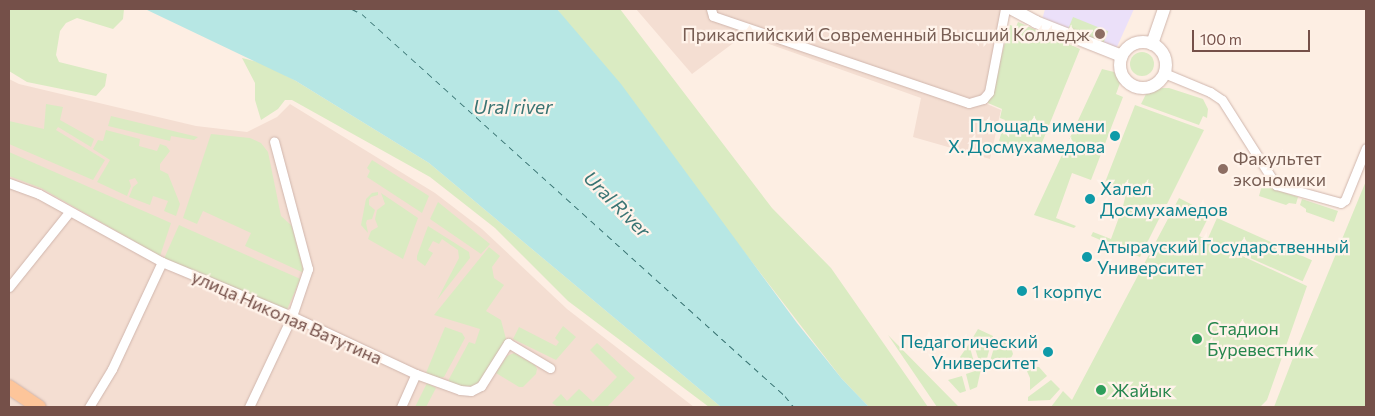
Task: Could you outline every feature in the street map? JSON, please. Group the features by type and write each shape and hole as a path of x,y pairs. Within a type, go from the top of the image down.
{"main road":[{"path":"9,388 39,407"}],"street":[{"path":"711,9 713,16 969,103 983,99 989,92 1005,9"},
{"path":"1012,9 1036,22 1122,56"},
{"path":"1152,44 1164,9"},
{"path":"1137,43 1152,44 1164,56 1166,65 1164,74 1154,85 1139,88 1132,85 1122,74 1122,56 1130,46 1137,43"},
{"path":"1164,74 1210,92 1222,100 1276,185 1337,203 1345,200 1366,148"},
{"path":"249,407 292,316 308,269 274,141"},
{"name":"улица Николая Ватутина","path":"9,183 39,194 162,262 292,316 416,374 460,390 471,391 481,386 508,344 550,368"},
{"path":"9,287 69,212"},
{"path":"89,407 112,369 162,262"},
{"path":"401,407 416,374"}],"shaded area":[{"path":"636,9 1001,9 987,104 1001,110 990,159 913,137 921,98 744,35 692,74"},
{"name":"Прикаспийский Современный Высший Колледж","path":"1045,9 1134,9 1116,49 1042,20"},
{"path":"9,79 19,84 196,126 247,132 277,117 290,104 435,193 482,229 567,309 694,407 9,407"}],"green space":[{"path":"9,9 124,9 123,19 113,29 77,18 66,23 60,31 56,55 59,62 107,74 105,86 96,96 27,82 9,71"},
{"path":"557,9 620,9 772,208 831,268 928,407 869,407 842,379"},
{"path":"1073,17 1108,31 1103,43 1068,29"},
{"path":"1018,22 1080,49 1037,155 999,141 1005,120 1000,118 1002,109 988,103 1010,25 1016,27"},
{"path":"1142,52 1150,56 1154,64 1150,72 1142,76 1134,72 1130,64 1134,56"},
{"path":"242,58 262,63 296,81 429,163 721,407 709,407 568,301 495,228 430,177 292,100 285,100 278,109 261,120 255,100 255,83"},
{"path":"1102,69 1114,72 1120,83 1116,94 1123,97 1091,180 1072,173 1056,218 1076,226 1074,228 1034,215"},
{"path":"1162,88 1169,88 1203,99 1208,109 1207,118 1203,116 1199,125 1141,104 1146,94"},
{"path":"46,104 63,107 60,120 94,139 91,147 58,127 56,130 105,160 93,180 9,144 9,121 44,129"},
{"path":"1135,105 1204,130 1167,204 1123,206 1126,194 1104,185"},
{"path":"111,116 198,137 194,140 171,136 170,141 108,126"},
{"path":"106,130 140,139 139,146 157,151 160,144 166,146 170,151 160,164 160,170 168,174 180,204 176,216 164,211 168,201 153,196 150,205 129,197 133,187 138,183 135,178 129,180 131,186 127,196 97,182 110,160 93,149 98,140 103,141"},
{"path":"211,134 250,138 261,143 268,152 281,216 292,226 304,273 245,246 251,233 203,211 197,224 183,218"},
{"path":"9,152 171,223 160,256 41,188 9,176"},
{"path":"372,160 429,196 422,213 367,177 370,171 367,168"},
{"path":"1366,181 1366,407 1274,407 1293,358"},
{"path":"1262,185 1298,197 1296,204 1289,203 1286,205 1259,196"},
{"path":"378,192 378,195 371,197 369,200 369,205 375,210 372,219 367,220 366,223 368,233 361,225 366,199 372,193"},
{"path":"381,193 418,218 403,259 368,239 371,231 378,227 375,219 377,210 385,204"},
{"name":"Стадион Буревестник","path":"1179,198 1210,214 1199,236 1307,286 1267,400 1260,407 1051,407 1063,391 1072,400"},
{"path":"1302,199 1338,211 1334,222 1306,212 1306,209 1300,205"},
{"path":"438,202 490,244 481,254 430,219"},
{"path":"1165,207 1140,257 1091,236 1093,232 1111,239 1122,209"},
{"path":"1217,218 1312,260 1303,281 1208,239"},
{"path":"179,225 301,279 285,313 164,259"},
{"path":"428,226 469,252 470,258 437,300 459,258 458,250 442,239 439,244 433,241 428,250 433,253 425,266 417,260"},
{"path":"489,247 500,256 492,267 494,278 504,285 486,311 501,320 506,339 480,381 474,386 462,387 449,382 449,379 469,342 475,344 480,329 434,315"},
{"path":"563,326 576,337 556,360 513,339 519,327 556,346 559,342 555,338"},
{"path":"445,327 462,333 465,338 444,377 439,378 426,373"},
{"path":"978,329 993,336 986,362 980,364 972,339"},
{"path":"888,335 956,404 959,407 937,407"},
{"path":"997,338 1010,344 1013,354 1011,358 996,358 990,361"},
{"path":"597,343 635,378 607,407 558,407 552,403 561,394 567,401 579,389 593,402 617,377 590,350"},
{"path":"969,344 975,366 967,369 960,357"},
{"path":"514,353 535,365 537,369 536,374 523,387 519,387 496,373 507,356"},
{"path":"1029,366 1039,367 1047,376 1030,390 1030,378 1026,369"},
{"path":"981,369 977,387 970,390 966,374"},
{"path":"962,376 966,391 960,393 948,380"},
{"path":"1051,380 1060,389 1050,400 1028,401 1028,397"},
{"path":"427,383 436,388 426,407 415,407"}],"water":[{"name":"Ural river","path":"145,9 557,9 621,84 797,323 842,379 869,407 721,407 429,163 296,81"}],"ferry route":[{"path":"352,9 362,14 785,396 794,407"}],"place":[{"name":"Прикаспийский Современный Высший Колледж","path":"1100,34"},
{"name":"Площадь имени Х. Досмухамедова","path":"1115,136"},
{"name":"Факультет экономики","path":"1223,169"},
{"name":"Халел Досмухамедов","path":"1090,199"},
{"name":"Атырауский Государственный Университет","path":"1087,257"},
{"name":"1 корпус","path":"1022,291"},
{"name":"Стадион Буревестник","path":"1197,339"},
{"name":"Педагогический Университет","path":"1048,352"},
{"name":"Жайык","path":"1101,390"}],"water label":[{"name":"Ural River","path":"617,204"}]}
